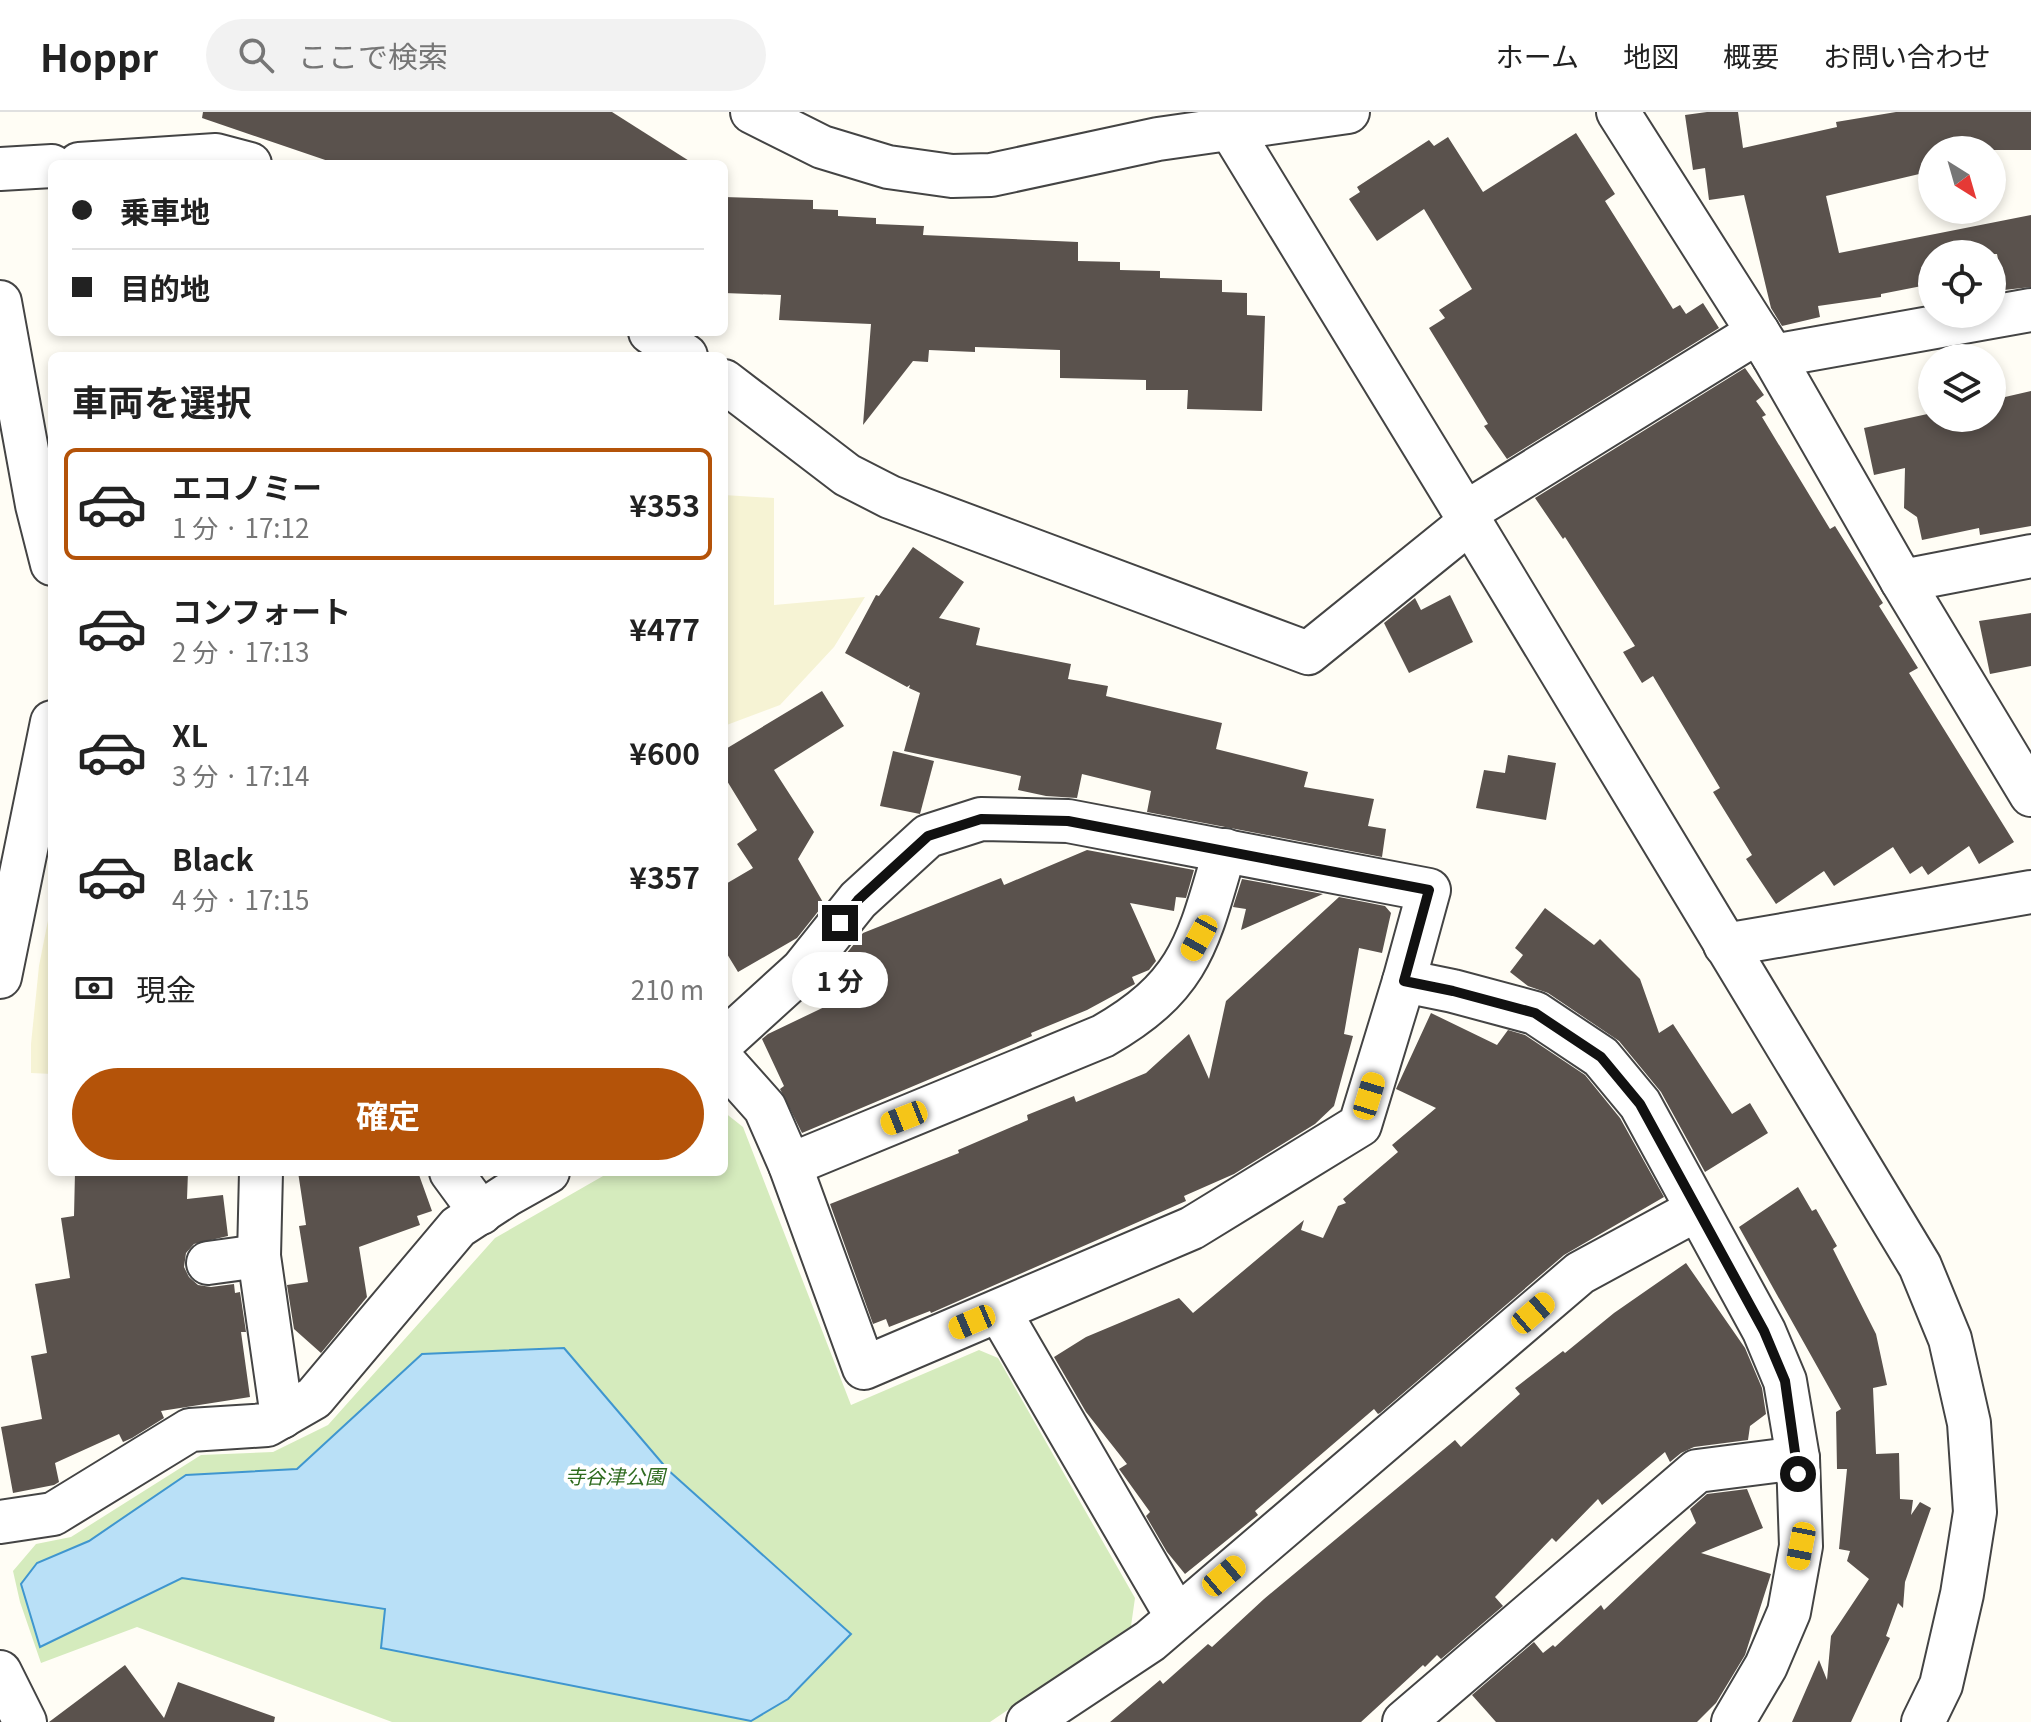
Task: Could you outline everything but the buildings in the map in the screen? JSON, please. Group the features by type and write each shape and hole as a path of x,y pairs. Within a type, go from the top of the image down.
{"street":[{"path":"752,112 822,147 888,167 952,176 991,175 1158,139 1224,120 1348,112"},
{"path":"1618,112 1765,344 2031,795"},
{"path":"1224,120 1468,517 1920,1266 1950,1339 1969,1423 1975,1512 1962,1594 1941,1685 1923,1722"},
{"path":"140,160 216,155 235,160"},
{"path":"0,169 48,166"},
{"path":"0,302 12,447 48,552"},
{"path":"728,384 847,475 890,497 1308,653 1468,517 1765,344 2031,310"},
{"path":"656,336 680,352"},
{"path":"1902,581 2031,556"},
{"path":"0,977 48,742"},
{"path":"728,1037 802,970 858,900 928,836 981,819 1068,821 1429,890 1360,1125 1192,1228 864,1368 790,1165 765,1108 728,1066"},
{"path":"790,1165 1103,1036 1138,1016 1176,978 1199,938 1225,850"},
{"path":"1725,945 2031,892"},
{"path":"1404,981 1535,1013 1601,1057 1640,1104 1770,1344 1785,1381 1798,1458 1801,1546 1789,1612 1766,1666 1733,1722"},
{"path":"261,1176 259,1256 282,1417"},
{"path":"454,1176 481,1213"},
{"path":"0,1522 53,1514 190,1430 267,1425 314,1398 458,1227 541,1176"},
{"path":"1028,1722 1150,1641 1580,1273 1696,1210"},
{"path":"208,1263 259,1256"},
{"path":"999,1311 1177,1617"},
{"path":"1404,1722 1697,1471 1798,1458"},
{"path":"0,1672 25,1722"}],"shaded area":[{"path":"728,495 774,498 774,605 865,597 834,647 780,705 728,724"},
{"path":"48,920 48,1074 31,1073 39,966"}],"green space":[{"name":"寺谷津公園","path":"728,1115 743,1127 851,1405 979,1350 998,1358 1135,1598 1131,1626 990,1722 392,1722 137,1627 41,1663 13,1571 36,1544 71,1537 201,1455 273,1452 328,1425 495,1238 603,1176 728,1176"}],"water":[{"path":"564,1348 668,1470 851,1634 788,1699 751,1721 381,1648 385,1609 182,1578 40,1647 21,1584 37,1563 89,1541 186,1475 297,1469 422,1354"}],"route":[{"path":"840,923 858,900 928,836 981,819 1068,821 1429,890 1404,981 1535,1013 1601,1057 1640,1104 1764,1331 1785,1381 1798,1474"}]}
